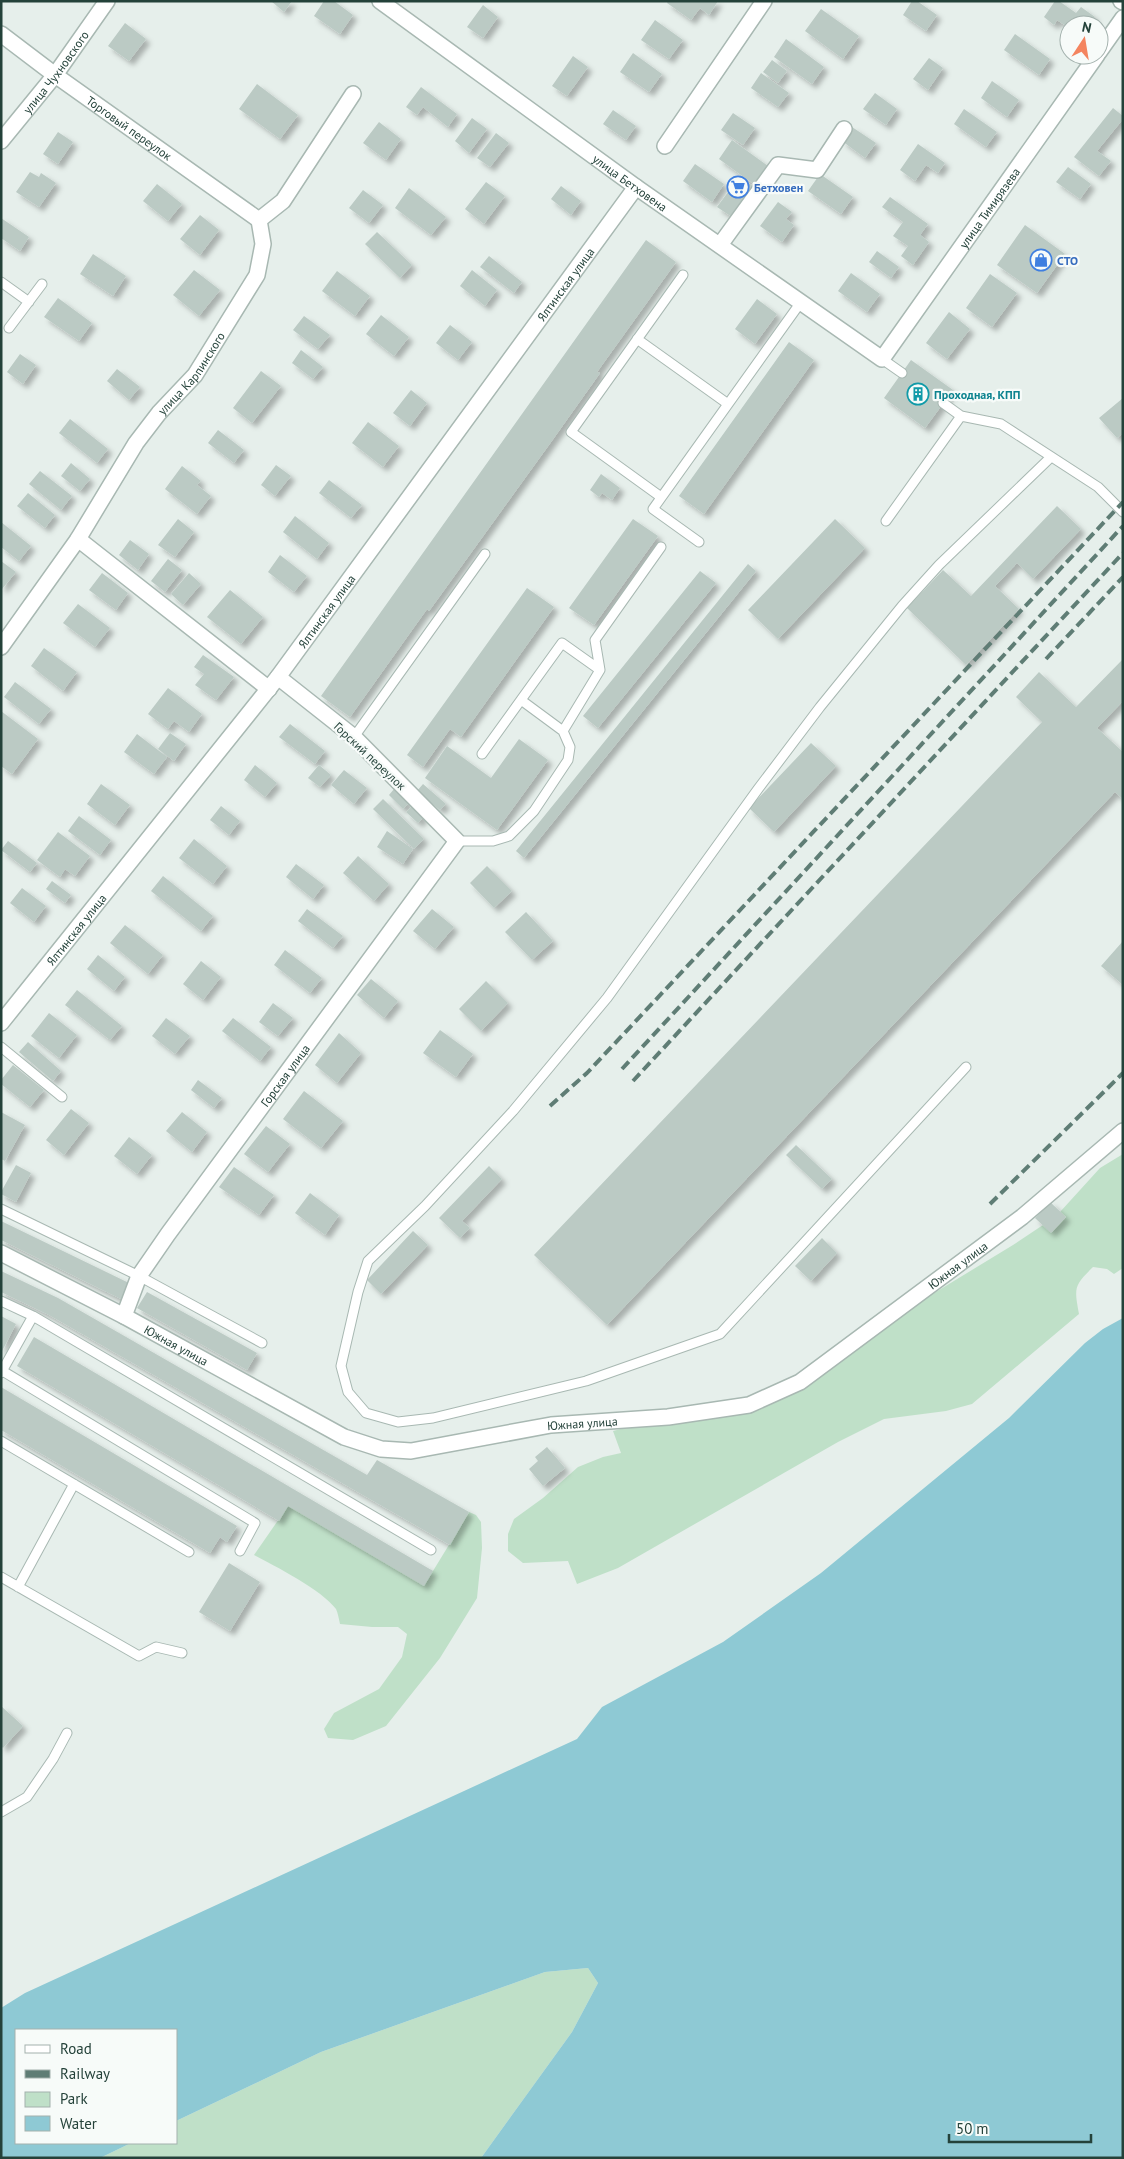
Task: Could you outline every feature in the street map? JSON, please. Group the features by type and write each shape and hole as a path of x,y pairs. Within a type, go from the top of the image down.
{"street":[{"name":"улица Чухновского","path":"1,141 55,75 107,1"},
{"name":"улица Бетховена","path":"380,1 636,187 882,359"},
{"path":"665,146 764,1"},
{"name":"улица Тимирязева","path":"1109,38 1123,18"},
{"name":"Торговый переулок","path":"1,34 55,75 259,220"},
{"name":"улица Тимирязева","path":"882,359 1090,65"},
{"path":"259,220 282,202 352,94"},
{"path":"720,245 778,165 817,170 844,129"},
{"name":"Ялтинская улица","path":"1,1023 273,683 636,187"},
{"name":"улица Карпинского","path":"1,647 78,540 136,443 159,413 195,375 257,275 263,244 259,220"},
{"name":"Горский переулок","path":"78,540 273,683 354,737 457,841"},
{"name":"Горская улица","path":"124,1316 139,1276 168,1234 457,841"},
{"name":"Южная улица","path":"1,1252 124,1316 344,1437 382,1449 411,1452 551,1425 668,1417 749,1405 800,1382 1022,1217 1123,1131"}],"lane":[{"path":"662,497 571,432 683,275"},
{"path":"1,282 29,302"},
{"path":"9,328 42,284"},
{"path":"700,542 653,509 801,302"},
{"path":"637,339 728,404"},
{"path":"882,359 902,373"},
{"path":"943,403 961,416 1001,424 1098,487 1123,512"},
{"path":"886,521 961,416"},
{"path":"966,1066 720,1334 586,1380 433,1418 398,1422 366,1413 348,1392 341,1366 358,1292 368,1261 425,1206 513,1112 607,998 758,789 902,606 939,565 1051,456"},
{"path":"563,731 600,670 595,640 662,548"},
{"path":"354,737 485,554"},
{"path":"482,754 562,643 600,670"},
{"path":"457,841 493,841 510,836 534,811 568,760 570,747 563,731 521,700"},
{"path":"1,1047 62,1096"},
{"path":"1,1209 139,1276 262,1343"},
{"path":"1,1301 33,1316 431,1550"},
{"path":"33,1316 2,1371 255,1523 240,1551"},
{"path":"1,1441 190,1552"},
{"path":"18,1587 74,1484"},
{"path":"1,1577 139,1656 156,1647 182,1652"},
{"path":"1,1812 27,1797 54,1760 67,1733"}],"green space":[{"path":"1123,1154 1123,1268 1114,1274 1107,1269 1093,1267 1077,1288 1076,1298 1079,1314 972,1404 946,1411 884,1419 838,1442 618,1568 577,1584 568,1561 523,1563 508,1551 508,1534 514,1519 543,1498 578,1467 603,1457 621,1453 613,1431 640,1424 759,1408 903,1312 1043,1225 1052,1232 1066,1217 1060,1212 1100,1168"},
{"path":"288,1506 433,1571 469,1512 476,1515 481,1522 482,1548 477,1598 440,1658 386,1726 353,1740 328,1738 324,1729 334,1713 379,1689 402,1657 407,1634 398,1627 340,1624 336,1609 320,1594 298,1579 254,1555"},
{"path":"588,1968 598,1983 572,2032 481,2158 100,2158 129,2144 178,2144 178,2120 321,2052 545,1972"}],"water":[{"path":"1123,1318 1123,2158 481,2158 572,2032 598,1983 588,1968 545,1972 321,2052 178,2120 178,2029 15,2029 15,2144 129,2144 100,2158 1,2158 1,2008 25,1993 577,1739 602,1707 723,1642 821,1573 1009,1418 1085,1343 1103,1329"}],"building":[{"path":"271,1 292,1 284,12"},
{"path":"324,1 334,1 353,15 340,34 314,16"},
{"path":"668,1 718,1 709,15 700,8 691,20 667,3"},
{"path":"912,1 917,1 937,15 926,31 903,15"},
{"path":"1055,1 1059,1 1076,13 1081,7 1092,15 1059,15 1059,21 1057,20 1054,25 1044,17"},
{"path":"483,5 498,17 483,38 467,27"},
{"path":"821,9 859,36 843,59 805,31"},
{"path":"655,20 683,40 669,59 641,40"},
{"path":"125,23 146,39 129,61 108,46"},
{"path":"1015,34 1050,59 1039,75 1004,50"},
{"path":"786,39 824,67 812,84 774,57"},
{"path":"633,53 662,74 649,92 620,72"},
{"path":"573,56 588,67 567,96 552,86"},
{"path":"929,58 943,68 928,90 913,79"},
{"path":"772,60 787,71 778,83 763,72"},
{"path":"761,73 789,93 778,107 751,88"},
{"path":"992,81 1019,100 1007,117 981,98"},
{"path":"257,84 298,115 280,139 239,109"},
{"path":"421,87 457,114 448,127 423,107 417,115 406,107"},
{"path":"875,93 897,109 886,125 863,109"},
{"path":"1113,108 1123,116 1123,119 1097,151 1111,161 1099,176 1074,157"},
{"path":"964,109 997,132 986,147 954,124"},
{"path":"613,110 636,126 626,140 603,124"},
{"path":"733,113 755,128 743,145 721,130"},
{"path":"472,118 487,129 469,153 455,141"},
{"path":"379,122 401,139 386,160 363,143"},
{"path":"852,127 876,143 865,158 842,141"},
{"path":"58,132 73,142 58,164 43,154"},
{"path":"496,133 509,143 490,167 477,158"},
{"path":"732,140 768,166 755,185 719,159"},
{"path":"918,144 945,163 938,173 926,165 915,181 900,170"},
{"path":"695,164 724,184 712,202 683,181"},
{"path":"1068,167 1091,184 1080,199 1056,182"},
{"path":"30,172 39,177 41,173 56,183 39,207 16,192"},
{"path":"820,174 853,197 841,214 808,191"},
{"path":"740,176 754,187 732,217 717,207"},
{"path":"486,182 505,196 484,224 465,209"},
{"path":"157,184 182,204 168,221 143,201"},
{"path":"561,186 581,201 571,215 551,199"},
{"path":"409,188 446,217 431,235 395,208"},
{"path":"363,190 383,205 369,223 349,208"},
{"path":"890,197 928,224 920,235 929,242 913,265 901,256 908,246 893,236 903,222 882,207"},
{"path":"778,202 792,212 786,219 794,225 782,242 760,226"},
{"path":"200,215 219,230 200,255 180,239"},
{"path":"1,218 29,237 20,251 1,238"},
{"path":"1025,225 1065,254 1037,293 997,265"},
{"path":"377,232 412,265 400,278 365,244"},
{"path":"646,240 676,262 597,372 600,373 551,442 429,611 427,609 350,717 321,696"},
{"path":"877,251 899,267 891,278 869,262"},
{"path":"93,254 126,276 113,296 80,274"},
{"path":"489,256 522,282 514,293 480,267"},
{"path":"194,270 220,290 199,316 173,295"},
{"path":"472,270 497,290 485,306 460,286"},
{"path":"337,271 370,296 355,316 322,291"},
{"path":"851,273 880,294 867,312 838,291"},
{"path":"990,274 1017,293 992,327 966,308"},
{"path":"58,298 92,323 79,341 44,317"},
{"path":"757,299 777,314 755,344 735,329"},
{"path":"949,312 970,329 947,359 926,343"},
{"path":"381,315 409,337 394,356 366,334"},
{"path":"304,316 330,335 318,349 293,330"},
{"path":"450,325 472,342 458,360 436,343"},
{"path":"789,342 814,360 704,514 679,496"},
{"path":"301,350 323,367 313,379 292,363"},
{"path":"20,354 36,365 23,384 7,372"},
{"name":"Проходная, КПП","path":"911,360 953,390 925,428 884,398"},
{"path":"117,369 140,387 129,400 107,381"},
{"path":"261,371 281,386 252,423 233,408"},
{"path":"411,390 427,403 410,426 393,413"},
{"path":"1123,398 1123,433 1117,438 1099,418"},
{"path":"70,419 108,449 97,463 59,433"},
{"path":"368,422 399,446 383,467 352,443"},
{"path":"218,430 244,450 234,463 208,443"},
{"path":"71,463 90,479 80,491 61,476"},
{"path":"276,465 291,476 275,496 261,485"},
{"path":"182,466 201,481 197,485 211,496 197,514 165,489"},
{"path":"40,471 72,496 61,510 29,484"},
{"path":"601,474 620,488 612,500 602,493 599,497 590,490"},
{"path":"329,480 362,505 351,518 319,493"},
{"path":"28,493 55,515 45,528 17,506"},
{"path":"1057,506 1081,529 1033,579 1017,563 995,586 1019,609 966,665 907,608 943,570 971,596"},
{"path":"295,516 329,543 317,559 283,532"},
{"path":"178,519 194,532 175,557 158,545"},
{"path":"633,519 658,536 594,625 569,608"},
{"path":"835,519 865,548 778,639 748,610"},
{"path":"1,522 31,546 19,561 1,547"},
{"path":"130,540 149,554 138,570 119,555"},
{"path":"280,555 307,576 294,592 268,572"},
{"path":"168,559 182,570 165,592 151,581"},
{"path":"1,561 16,572 2,589 1,588"},
{"path":"748,564 756,571 524,858 516,851"},
{"path":"700,571 716,583 598,728 583,716"},
{"path":"102,573 128,593 116,610 89,590"},
{"path":"189,573 201,584 183,605 171,594"},
{"path":"527,588 554,607 461,737 450,729 423,767 407,755"},
{"path":"230,590 263,617 241,644 207,617"},
{"path":"78,604 110,628 95,647 63,623"},
{"path":"44,648 77,672 63,691 31,666"},
{"path":"203,655 234,677 216,700 195,685 204,674 194,667"},
{"path":"1123,659 1123,701 1097,728 1123,752 1123,799 1115,792 607,1325 534,1255 1042,722 1016,697 1039,672 1076,707"},
{"path":"15,682 51,709 39,724 4,697"},
{"path":"168,688 202,714 189,732 174,721 168,729 148,714"},
{"path":"1,711 38,739 12,774 1,766"},
{"path":"290,724 325,751 315,764 279,737"},
{"path":"170,733 186,744 174,761 158,749"},
{"path":"137,734 167,757 154,774 124,752"},
{"path":"519,739 548,760 497,830 425,778 447,746 491,778"},
{"path":"811,743 836,766 774,832 749,808"},
{"path":"255,765 277,783 265,797 244,780"},
{"path":"319,765 331,775 320,787 308,778"},
{"path":"344,770 367,788 354,804 331,785"},
{"path":"101,784 130,805 115,825 87,804"},
{"path":"423,784 446,804 440,810 417,791"},
{"path":"394,789 409,803 403,809 389,795"},
{"path":"383,799 424,839 414,849 373,809"},
{"path":"221,806 240,821 229,835 210,820"},
{"path":"412,806 424,817 418,823 406,812"},
{"path":"79,816 111,840 100,855 68,831"},
{"path":"387,831 413,849 403,864 377,847"},
{"path":"58,832 90,856 75,876 65,869 60,877 37,860"},
{"path":"194,839 227,866 213,884 179,858"},
{"path":"8,841 37,863 30,872 1,850"},
{"path":"358,856 389,884 374,901 343,873"},
{"path":"296,864 324,885 313,899 286,877"},
{"path":"487,866 512,891 494,908 470,883"},
{"path":"163,876 213,916 201,931 151,891"},
{"path":"52,881 71,895 65,903 46,889"},
{"path":"22,888 46,906 34,922 10,903"},
{"path":"307,909 343,936 333,948 298,921"},
{"path":"432,909 454,927 435,949 413,931"},
{"path":"526,912 553,941 532,960 505,932"},
{"path":"125,925 163,955 148,974 110,943"},
{"path":"1123,941 1123,985 1101,966"},
{"path":"285,950 322,978 310,993 274,965"},
{"path":"98,955 125,977 114,991 87,969"},
{"path":"201,961 221,977 203,1000 183,984"},
{"path":"371,979 398,1001 384,1018 357,995"},
{"path":"486,981 508,1003 481,1031 459,1009"},
{"path":"77,990 122,1026 110,1040 65,1005"},
{"path":"273,1003 293,1018 278,1036 259,1022"},
{"path":"49,1013 77,1035 59,1058 31,1036"},
{"path":"166,1018 190,1036 175,1054 152,1036"},
{"path":"233,1018 271,1047 260,1061 222,1031"},
{"path":"440,1030 473,1054 456,1077 423,1053"},
{"path":"339,1033 361,1053 337,1083 315,1065"},
{"path":"28,1042 61,1071 53,1081 19,1052"},
{"path":"13,1065 44,1090 30,1107 1,1084 1,1080"},
{"path":"198,1080 222,1098 214,1108 191,1090"},
{"path":"304,1091 343,1121 321,1148 283,1119"},
{"path":"71,1109 89,1123 64,1155 46,1140"},
{"path":"1,1112 25,1125 5,1161 1,1159"},
{"path":"182,1112 207,1132 192,1152 166,1131"},
{"path":"266,1126 290,1144 268,1172 244,1154"},
{"path":"129,1137 152,1155 137,1174 114,1156"},
{"path":"796,1145 832,1179 822,1189 786,1155"},
{"path":"16,1165 31,1173 16,1202 1,1194 1,1192"},
{"path":"489,1166 502,1179 462,1221 470,1228 460,1238 439,1218"},
{"path":"234,1167 274,1195 259,1215 219,1187"},
{"path":"310,1193 339,1215 325,1235 295,1213"},
{"path":"1050,1202 1066,1217 1051,1233 1035,1218"},
{"path":"1,1221 131,1284 123,1300 1,1240"},
{"path":"413,1231 428,1245 381,1294 367,1280"},
{"path":"822,1238 837,1253 811,1281 795,1266"},
{"path":"1,1271 58,1298 367,1475 377,1460 469,1512 450,1545 49,1315 1,1292"},
{"path":"147,1292 257,1353 247,1370 137,1308"},
{"path":"1,1316 16,1324 1,1353"},
{"path":"34,1337 433,1571 424,1586 288,1506 279,1521 17,1366"},
{"path":"1,1387 237,1526 227,1542 220,1537 210,1553 1,1430"},
{"path":"547,1447 565,1468 543,1486 529,1469 538,1461 535,1457"},
{"path":"229,1563 260,1582 230,1631 199,1612"},
{"path":"1,1706 23,1726 3,1748 1,1746"}],"railway":[{"path":"550,1106 587,1073 1123,502"},
{"path":"622,1069 1123,526"},
{"path":"633,1081 1123,553"},
{"path":"1046,659 1123,577"},
{"path":"990,1204 1123,1073"}],"place":[{"name":"Бетховен","path":"738,187"},
{"name":"СТО","path":"1041,260"},
{"name":"Проходная, КПП","path":"918,394"}]}
